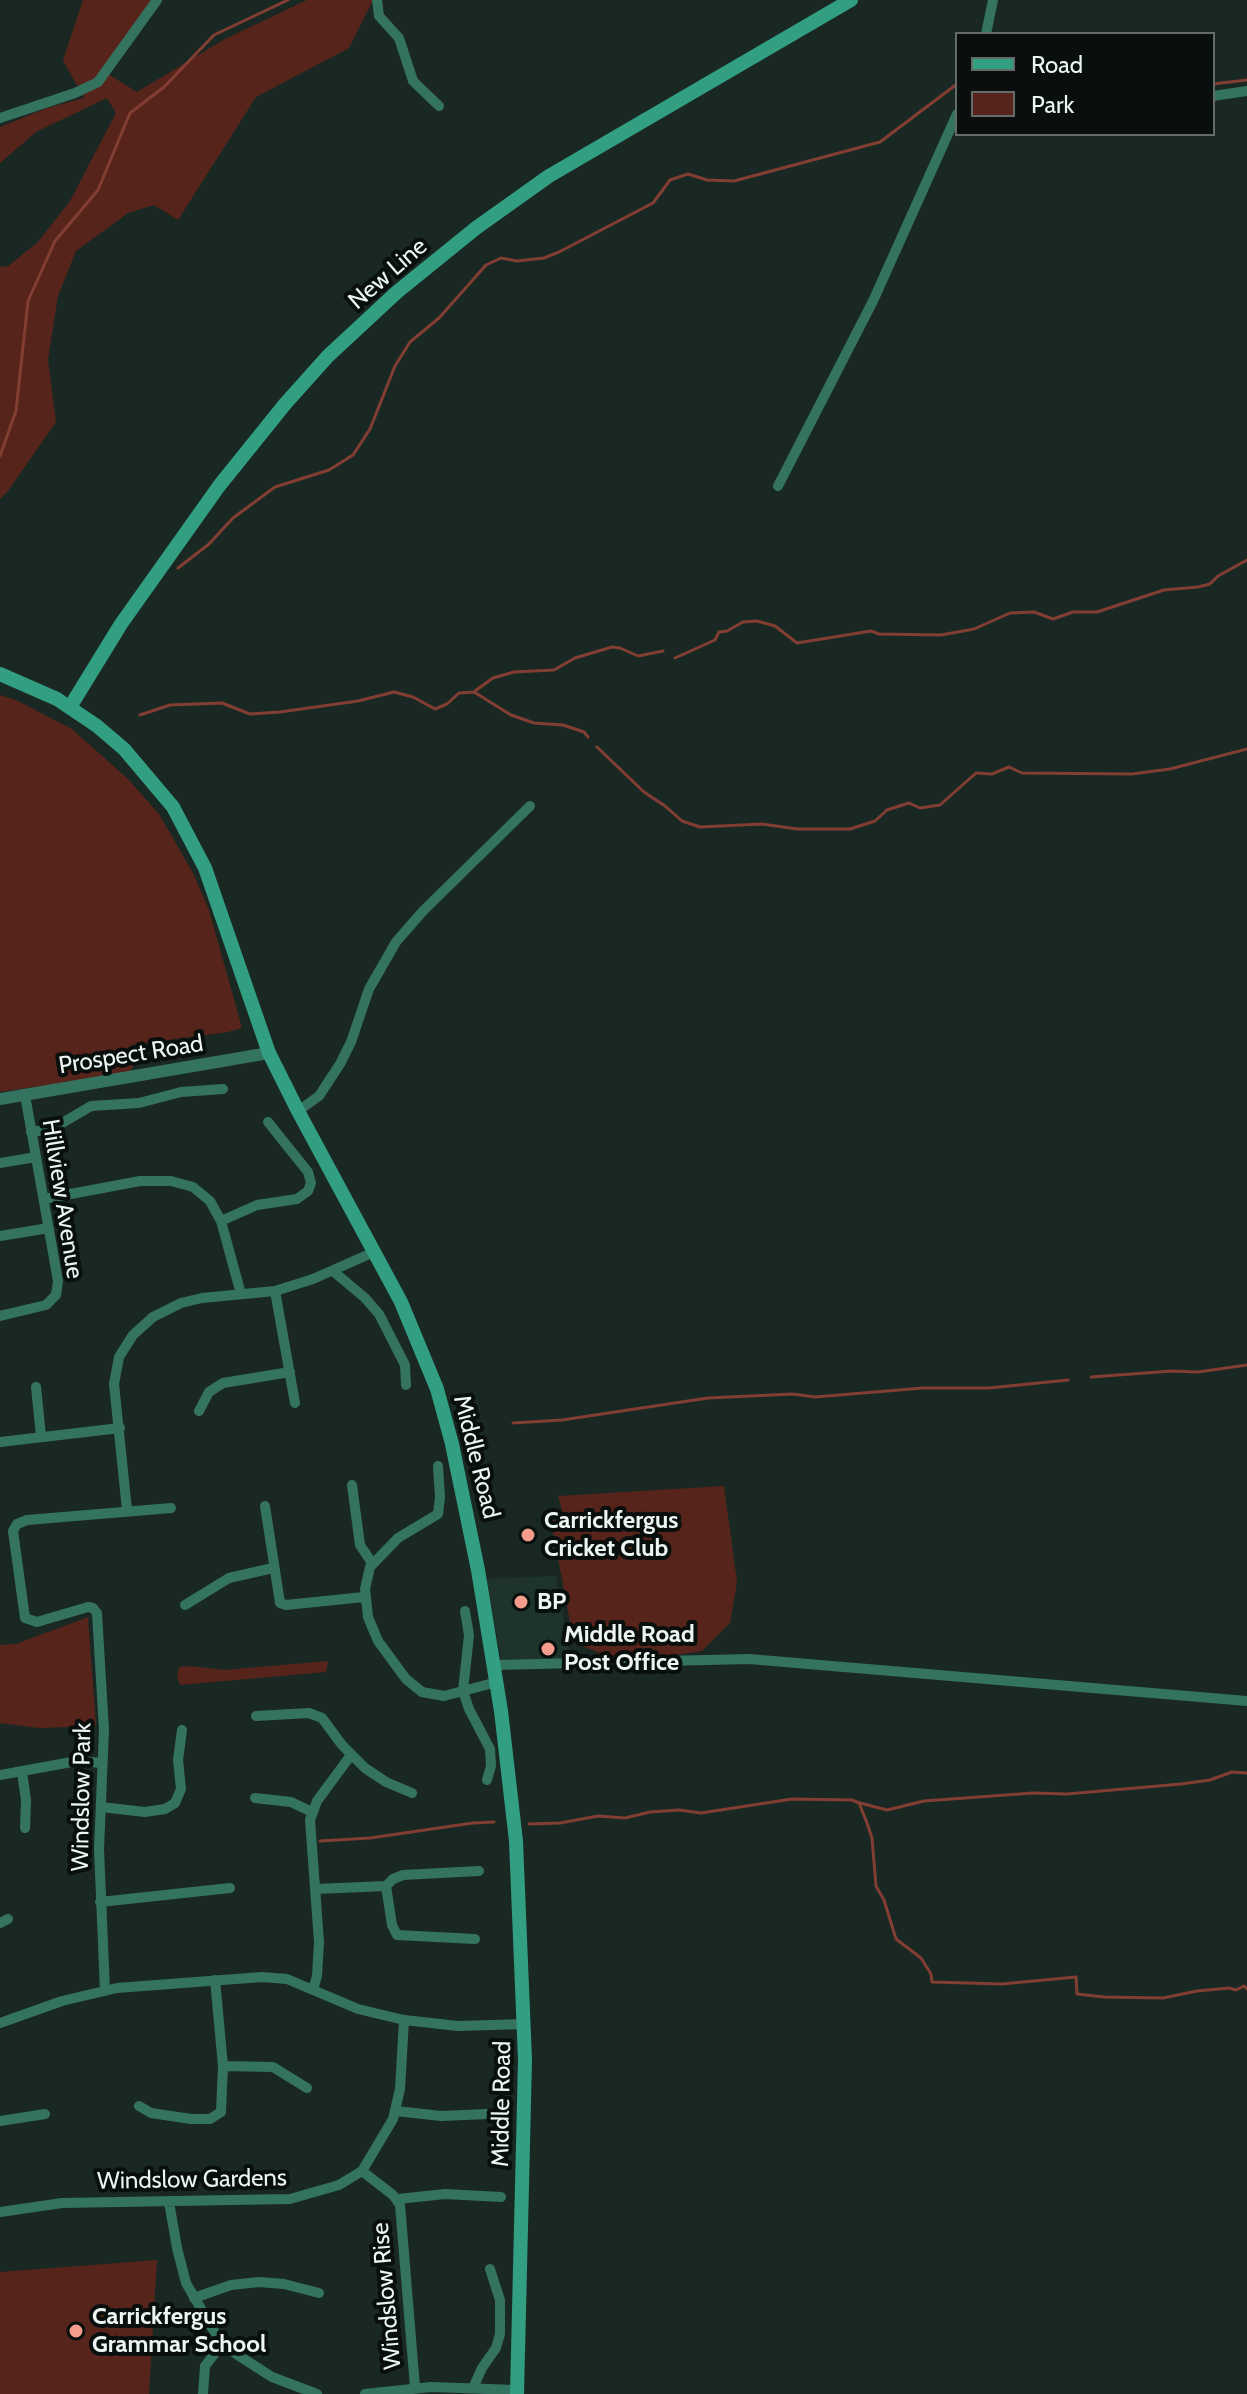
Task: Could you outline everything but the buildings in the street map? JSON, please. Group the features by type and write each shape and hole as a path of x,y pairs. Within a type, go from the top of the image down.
{"main road":[{"name":"New Line","path":"70,707 121,624 219,486 328,356 397,292 538,182 851,0"},
{"name":"Middle Road","path":"0,674 43,692 97,726 124,749 163,794 186,830 217,902 269,1053 413,1328 440,1399 471,1530 497,1682 516,1841 525,2024 517,2392"}],"street":[{"path":"0,118 98,82 157,0"},
{"path":"377,0 379,16 399,38 413,81 439,106"},
{"path":"986,32 993,0"},
{"path":"1215,96 1247,91"},
{"path":"778,486 873,301 955,118"},
{"path":"298,1111 319,1096 340,1064 369,989 396,942 423,911 530,806"},
{"name":"Prospect Road","path":"0,1099 269,1053"},
{"path":"31,1132 55,1128 91,1106 139,1103 181,1092 223,1089"},
{"name":"Hillview Avenue","path":"0,1316 40,1308 56,1295 58,1277 25,1095"},
{"path":"221,1221 257,1205 297,1199 308,1191 311,1183 308,1172 268,1122"},
{"path":"0,1163 36,1157"},
{"path":"44,1199 131,1182 171,1181 186,1184 210,1201 221,1221 241,1294"},
{"path":"0,1236 49,1228"},
{"path":"171,1508 127,1510 115,1377 122,1350 133,1335 153,1317 176,1304 202,1298 275,1291 333,1271 374,1252"},
{"path":"333,1271 379,1314 405,1365 406,1385"},
{"path":"275,1291 295,1403"},
{"path":"199,1411 209,1392 223,1383 290,1372"},
{"path":"36,1387 41,1436"},
{"path":"0,1442 120,1428"},
{"path":"438,1466 438,1514 403,1534 372,1563 366,1575 364,1597 375,1636 409,1682 422,1692 437,1697 497,1682"},
{"path":"352,1485 360,1545 372,1563"},
{"path":"265,1506 278,1599 283,1605 364,1597"},
{"name":"Windslow Park","path":"105,1991 100,1902 104,1730 98,1616 92,1607 37,1622 25,1618 14,1529 17,1524 27,1520 127,1510"},
{"path":"185,1605 229,1578 273,1568"},
{"path":"465,1611 469,1635 463,1691 490,1749 491,1766 487,1780"},
{"path":"494,1665 749,1659 1247,1701"},
{"path":"256,1716 318,1715 328,1722 351,1755 380,1779 412,1793"},
{"path":"101,1807 145,1812 172,1806 181,1789 178,1760 182,1730"},
{"path":"313,1990 319,1951 309,1827 312,1812 351,1755"},
{"path":"0,1775 77,1761 102,1763"},
{"path":"22,1772 25,1828"},
{"path":"255,1798 291,1802 312,1812"},
{"path":"315,1889 386,1886 403,1875 479,1871"},
{"path":"386,1886 392,1925 397,1935 475,1939"},
{"path":"100,1902 230,1888"},
{"path":"0,2023 70,1999 105,1991 273,1977 287,1979 374,2014 404,2020 458,2026 525,2024"},
{"path":"139,2106 154,2113 214,2119 219,2115 223,2105 223,2066 215,1980"},
{"path":"362,2171 396,2111 404,2020"},
{"path":"223,2066 273,2067 307,2088"},
{"path":"396,2111 441,2116 488,2114"},
{"path":"0,2121 45,2114"},
{"name":"Windslow Rise","path":"362,2171 398,2199 415,2387"},
{"name":"Windslow Gardens","path":"0,2212 62,2203 303,2197 339,2185 362,2171"},
{"path":"398,2199 445,2194 501,2197"},
{"path":"169,2202 182,2270 204,2317 223,2343 272,2377 317,2394"},
{"path":"473,2388 496,2348 500,2334 500,2300 490,2269"},
{"path":"194,2298 231,2285 259,2282 284,2284 319,2293"},
{"path":"203,2394 205,2366 223,2343"},
{"path":"365,2394 415,2387 517,2392"}],"shaded area":[{"path":"556,1576 571,1660 502,1662 485,1579"}],"green space":[{"path":"83,0 152,0 103,71 137,92 225,39 307,0 373,0 349,48 256,97 178,220 154,205 128,213 76,251 58,296 48,360 56,422 0,499 0,266 7,267 38,242 70,201 116,113 107,98 36,132 0,163 0,127 47,108 84,98 63,60"},
{"path":"0,695 72,729 128,779 159,814 193,873 209,910 242,1028 131,1045 134,1065 129,1073 0,1092"},
{"path":"724,1486 737,1582 730,1623 702,1651 656,1658 611,1657 574,1643 551,1521 564,1517 558,1496"},
{"path":"88,1617 96,1726 39,1728 0,1723 0,1645 16,1644"},
{"path":"328,1661 326,1672 180,1685 177,1676 179,1667 224,1670"},
{"name":"Carrickfergus Grammar School","path":"157,2260 149,2394 0,2394 0,2272"}],"waterway":[{"path":"0,456 16,411 28,301 55,241 98,190 130,113 164,87 214,35 288,0"},
{"path":"1215,84 1247,80"},
{"path":"178,568 209,544 233,518 275,487 329,470 353,455 370,429 395,366 410,342 439,318 486,265 501,258 517,261 544,258 559,252 653,203 670,180 688,174 707,180 734,181 880,142 955,86"},
{"path":"675,658 715,640 719,632 743,622 757,621 775,626 797,643 871,631 879,634 941,635 974,629 1010,613 1034,612 1053,619 1073,612 1097,612 1164,590 1210,584 1247,560"},
{"path":"475,691 493,678 514,672 554,670 575,658 612,647 638,656 663,651"},
{"path":"140,715 170,705 222,703 250,714 280,712 358,701 394,692 413,697 435,709 447,704 459,693 474,692 511,715 534,723 563,725 584,732 588,737"},
{"path":"597,747 644,792 682,821 700,827 762,824 797,829 850,829 875,821 887,810 909,803 920,808 940,805 976,773 992,774 1009,767 1022,773 1132,774 1170,769 1247,749"},
{"path":"1091,1377 1198,1372 1247,1365"},
{"path":"513,1423 562,1420 708,1398 793,1394 815,1397 923,1388 989,1388 1068,1380"},
{"path":"860,1803 887,1810 924,1801 1033,1793 1067,1794 1181,1784 1210,1780 1232,1772 1247,1773"},
{"path":"529,1824 560,1823 598,1816 625,1818 679,1810 701,1813 792,1799 852,1800 859,1803 872,1838 876,1886 884,1900 896,1939 921,1958 931,1974 932,1982 1002,1984 1076,1977 1077,1994 1104,1997 1163,1998 1197,1991 1236,1990 1244,1986 1247,1989"},
{"path":"320,1841 370,1838 494,1822"}],"place":[{"name":"Carrickfergus Cricket Club","path":"528,1535"},
{"name":"BP","path":"521,1602"},
{"name":"Middle Road Post Office","path":"548,1649"},
{"name":"Carrickfergus Grammar School","path":"76,2331"}]}
